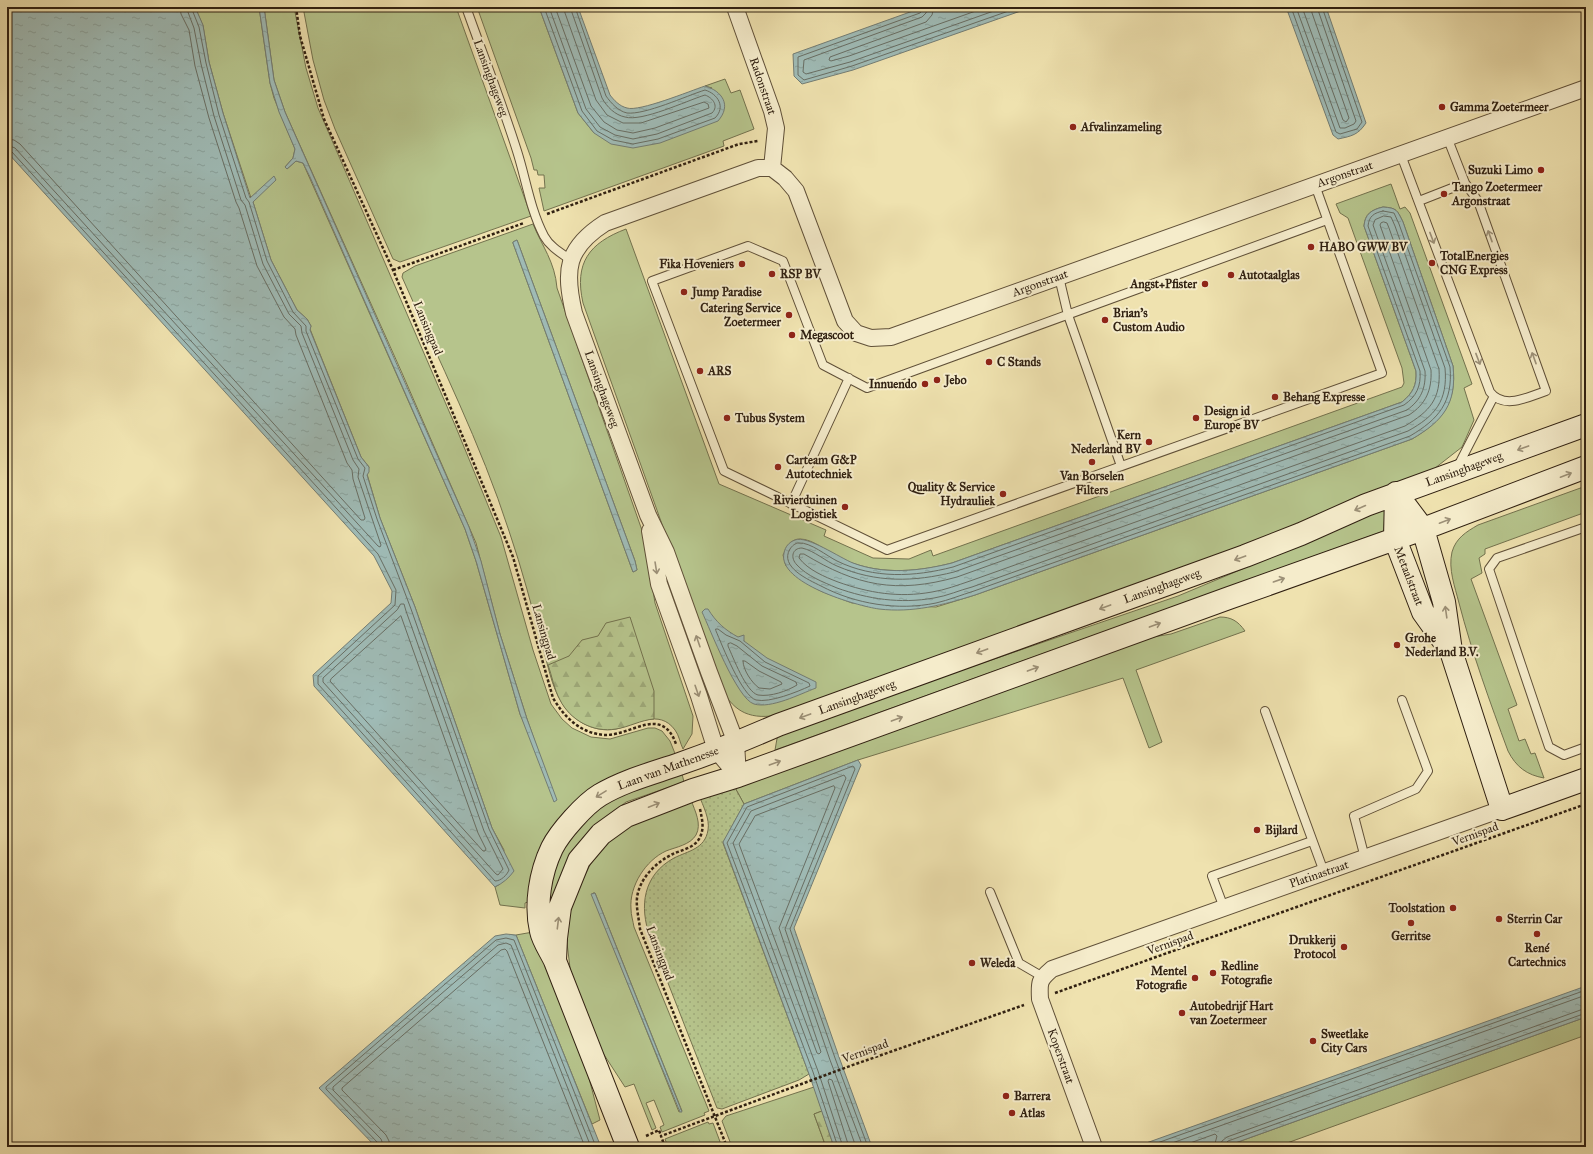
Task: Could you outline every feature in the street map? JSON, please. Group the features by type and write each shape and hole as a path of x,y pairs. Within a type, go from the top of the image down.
{"street":[{"name":"Radonstraat","path":"735,7 772,111 776,128 772,168"},
{"name":"Argonstraat","path":"772,168 785,178 796,191 845,320 856,333 871,338 892,336 1586,88"},
{"name":"Lansinghageweg","path":"738,776 736,744 708,672 666,552 648,515 574,313 569,290 568,276 571,260 582,241 605,223 758,168 772,168"},
{"name":"Lansinghageweg","path":"736,744 778,726 1245,556 1396,493 1586,425"},
{"path":"738,776 1423,529 1586,467"},
{"name":"Metaalstraat","path":"1396,493 1423,529 1444,602 1451,650 1502,809"},
{"name":"Metaalstraat","path":"1396,493 1395,539 1423,612 1451,650"},
{"name":"Lansinghageweg","path":"648,515 659,584 716,750 738,776"},
{"name":"Laan van Mathenesse","path":"637,1141 541,932 539,905 541,881 552,848 580,811 598,796 619,784 736,744"},
{"name":"Laan van Mathenesse","path":"555,962 560,907 579,860 601,834 626,816 693,790 738,776"},
{"name":"Platinastraat","path":"1047,973 1324,872 1586,779"},
{"name":"Koperstraat","path":"1047,973 1039,984 1040,999 1094,1147"}],"lane":[{"name":"Lansinghageweg","path":"466,7 518,151 528,192 537,218 548,242 571,260"},
{"path":"1400,155 1419,201 1490,392 1494,396 1504,401 1511,402 1546,391 1478,201 1465,183 1447,137"},
{"path":"1319,183 1328,220 1382,373 887,550 724,471 652,282 748,246 783,261 823,365 868,388 1328,220"},
{"path":"1419,201 1465,183"},
{"path":"1059,277 1068,315 1121,466"},
{"path":"792,504 849,378"},
{"path":"1455,472 1494,396"},
{"path":"1586,527 1497,558 1489,569 1550,747 1564,755 1586,747"},
{"path":"1365,858 1354,816 1416,789 1428,771 1402,700"},
{"path":"1265,712 1324,872"},
{"path":"1224,908 1212,876 1312,841"},
{"path":"990,892 1019,964 1047,973"}],"path":[{"name":"Lansingpad","path":"296,7 300,36 324,119 393,270 513,557 553,698 565,716 574,723 596,734 618,734 648,723 662,726 668,729 672,734 683,763"},
{"path":"393,270 739,144 757,141 774,145"},
{"name":"Lansingpad","path":"693,790 703,823 699,840 689,848 673,854 654,865 644,878 637,897 640,929 727,1147"},
{"name":"Vernispad","path":"661,1136 850,1066 1586,804"},
{"path":"637,1141 659,1130 665,1147"}],"green space":[{"path":"195,7 259,7 270,83 274,98 295,149 293,158 285,167 287,169 296,161 303,163 465,529 476,561 520,714 545,770 500,634 476,543 402,373 285,112 274,80 264,7 294,7 306,68 318,108 455,425 501,537 533,650 551,704 562,719 572,728 591,737 610,739 648,728 655,728 662,731 670,741 676,756 595,789 531,901 525,903 525,908 500,905 495,887 500,884 504,850 492,828 415,607 380,518 367,474 369,467 361,457 310,329 311,326 307,319 297,310 271,260 223,113 209,62 203,26"},
{"path":"303,7 456,7 531,216 400,262 393,259 335,129 324,100 313,60"},
{"path":"477,7 539,7 578,113 594,133 712,88 705,86 725,79 731,93 740,90 754,129 723,141 724,146 544,211 539,188 545,188 544,175 538,175 537,170 534,170"},
{"path":"1391,184 1400,209 1405,207 1410,213 1472,384 1464,388 1474,420 1462,447 1430,472 1280,533 771,716 745,713 732,704 722,690 718,681 583,303 581,277 583,266 587,256 602,241 626,229 719,484 826,530 824,536 873,558 909,559 931,550 933,556 1402,387 1404,383 1402,368 1348,218 1340,213 1336,204","holes":["1388,207 1396,210 1403,222 1453,366 1454,379 1450,401 1445,410 1432,425 1412,439 975,595 936,607 852,603 811,586 786,566 783,555 791,542 797,539 815,543 838,557 866,567 909,570 923,569 952,563 1402,402 1414,388 1416,371 1364,226 1369,213 1379,208"]},
{"path":"533,224 554,270 557,288 644,536 655,603 693,716 692,734 683,749 678,734 669,723 662,720 647,720 616,729 600,729 578,720 562,703 558,696 550,675 531,602 518,560 486,466 402,277 403,273 415,266","holes":["517,240 637,570 633,572 513,243"]},
{"path":"1586,486 1586,512 1485,549 1485,554 1479,558 1482,573 1471,579 1517,705 1508,709 1519,741 1525,739 1531,754 1535,753 1544,778 1532,775 1518,766 1508,751 1464,622 1452,578 1451,558 1454,547 1459,539 1478,525"},
{"path":"1385,509 1384,531 775,750 778,733 1178,596"},
{"path":"630,617 654,691 654,719 626,727 607,730 583,724 570,714 564,707 556,691 548,665 569,656 582,640 598,636 606,623"},
{"path":"1220,617 1234,620 1245,631 1136,670 1162,742 1149,748 1123,678 858,760 744,804 733,784 1135,640 1171,634"},
{"path":"681,770 684,782 626,802 599,823 546,921 551,877 564,844 587,816 624,790"},
{"path":"733,784 744,804 723,843 809,1074 799,1080 722,1109 717,1108 650,937 645,914 645,903 646,892 656,873 674,858 700,845 706,836 708,821 699,795"},
{"path":"691,800 698,822 698,831 690,841 659,855 646,867 636,883 631,900 631,914 634,927 709,1111 704,1113 705,1115 662,1132 660,1127 664,1125 654,1100 646,1103 656,1128 652,1130 634,1084 625,1087 601,1050 571,976 567,943 568,922 574,897 593,859 604,845 624,829","holes":["595,893 682,1111 679,1112 592,894"]},
{"path":"533,932 586,1067 600,1120 592,1124 516,935"},
{"path":"1586,1017 1586,1035 1276,1147 1224,1147"},
{"path":"814,1087 822,1111 814,1114 826,1147 732,1147 722,1121 726,1116"},
{"path":"822,1111 834,1147 826,1147 814,1114"},
{"path":"708,1122 709,1124 713,1123 722,1147 696,1147 694,1142 692,1143 693,1147 668,1147 665,1139"}],"water":[{"path":"7,7 195,7 203,25 209,62 223,113 250,198 274,176 276,180 253,202 271,260 297,310 307,319 311,326 310,330 361,457 369,467 369,472 367,475 380,518 415,607 492,828 514,871 508,878 495,887 314,686 313,675 391,603 392,591 374,556 7,152"},
{"path":"259,7 264,7 274,80 285,112 469,527 481,561 500,634 527,719 557,800 554,802 520,714 476,561 465,529 310,177 303,163 296,161 287,169 285,167 293,158 295,149 279,112 270,83"},
{"path":"539,7 578,7 610,95 622,106 627,108 642,107 705,86 716,91 723,99 725,104 722,115 718,121 660,143 633,148 611,144 594,133 578,113"},
{"path":"924,7 1032,7 853,70 802,84 794,76 793,54"},
{"path":"1286,7 1326,7 1366,123 1354,134 1338,139 1333,135"},
{"path":"1383,207 1396,210 1403,222 1453,366 1453,391 1446,410 1432,425 1412,439 975,595 928,607 904,610 879,609 837,598 805,583 793,574 785,564 784,553 786,547 789,543 800,539 815,544 853,563 877,569 915,570 952,563 1402,402 1414,388 1416,371 1364,226 1369,213"},
{"path":"517,240 635,561 637,570 633,572 513,243"},
{"path":"705,609 708,609 718,622 729,632 738,637 744,635 744,641 767,658 816,682 816,688 777,703 761,705 754,704 747,699 732,677 702,612"},
{"path":"858,760 861,765 794,928 872,1147 834,1147 809,1074 723,842 744,804"},
{"path":"595,893 682,1112 680,1112 591,894"},
{"path":"506,934 516,935 601,1147 376,1147 319,1088 495,936"},
{"path":"1586,986 1586,1017 1224,1147 1135,1147"}],"place":[{"name":"Gamma Zoetermeer","path":"1442,107"},
{"name":"Afvalinzameling","path":"1073,127"},
{"name":"Suzuki Limo","path":"1541,170"},
{"name":"Tango Zoetermeer Argonstraat","path":"1444,194"},
{"name":"HABO GWW BV","path":"1311,247"},
{"name":"TotalEnergies CNG Express","path":"1432,263"},
{"name":"Fika Hoveniers","path":"742,264"},
{"name":"RSP BV","path":"772,274"},
{"name":"Autotaalglas","path":"1231,275"},
{"name":"Angst+Pfister","path":"1205,284"},
{"name":"Jump Paradise","path":"684,292"},
{"name":"Catering Service Zoetermeer","path":"789,315"},
{"name":"Brian's Custom Audio","path":"1105,320"},
{"name":"Megascoot","path":"792,335"},
{"name":"C Stands","path":"989,362"},
{"name":"ARS","path":"700,371"},
{"name":"Jebo","path":"937,380"},
{"name":"Innuendo","path":"925,384"},
{"name":"Behang Expresse","path":"1275,397"},
{"name":"Tubus System","path":"727,418"},
{"name":"Design id Europe BV","path":"1196,418"},
{"name":"Kern Nederland BV","path":"1149,442"},
{"name":"Van Borselen Filters","path":"1092,462"},
{"name":"Carteam G&P Autotechniek","path":"778,467"},
{"name":"Quality & Service Hydrauliek","path":"1003,494"},
{"name":"Rivierduinen Logistiek","path":"845,507"},
{"name":"Grohe Nederland B.V.","path":"1397,645"},
{"name":"Bijlard","path":"1257,830"},
{"name":"Toolstation","path":"1453,908"},
{"name":"Sterrin Car","path":"1499,919"},
{"name":"Gerritse","path":"1411,923"},
{"name":"René Cartechnics","path":"1537,934"},
{"name":"Drukkerij Protocol","path":"1344,947"},
{"name":"Weleda","path":"972,963"},
{"name":"Redline Fotografie","path":"1213,973"},
{"name":"Mentel Fotografie","path":"1195,978"},
{"name":"Autobedrijf Hart van Zoetermeer","path":"1182,1013"},
{"name":"Sweetlake City Cars","path":"1313,1041"},
{"name":"Barrera","path":"1006,1096"},
{"name":"Atlas","path":"1012,1113"}]}
